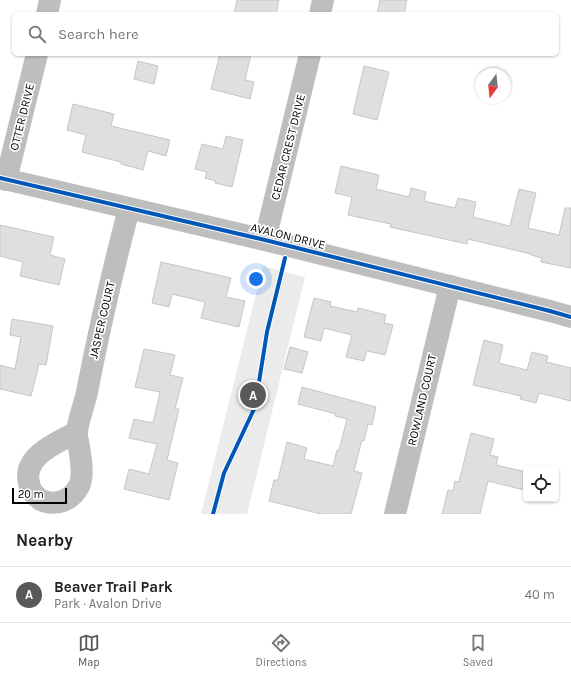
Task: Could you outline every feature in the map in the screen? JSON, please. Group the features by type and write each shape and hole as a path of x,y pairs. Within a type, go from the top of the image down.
{"street":[{"path":"47,12 50,0"},
{"path":"320,12 323,0"},
{"name":"OTTER DRIVE","path":"3,179 36,56"},
{"name":"CEDAR CREST DRIVE","path":"265,240 310,56"},
{"name":"AVALON DRIVE","path":"3,179 265,240 571,317"},
{"name":"JASPER COURT","path":"76,432 86,397 97,343 129,209"},
{"name":"ROWLAND COURT","path":"395,514 450,286"}],"shaded area":[{"path":"263,266 305,277 247,514 201,514"}],"building":[{"path":"237,0 279,0 276,12 234,12"},
{"path":"380,0 407,0 404,12 377,12"},
{"path":"219,56 251,56 245,80 254,82 250,99 211,89"},
{"path":"138,61 158,66 154,84 134,79"},
{"path":"364,66 389,72 377,120 353,114"},
{"path":"73,104 114,114 111,126 170,140 166,156 148,151 143,170 121,164 121,162 82,152 86,135 67,130"},
{"path":"226,136 243,140 232,187 215,183 216,181 205,178 207,172 195,169 202,144 223,149"},
{"path":"341,166 379,175 376,189 409,197 411,188 426,192 424,201 455,208 458,198 476,202 473,217 510,226 519,189 536,193 528,228 559,235 565,208 571,208 571,268 541,262 542,258 531,254 468,239 467,244 390,227 391,224 348,215 352,197 335,193"},
{"path":"0,225 54,237 50,255 65,259 59,285 20,276 23,262 0,256"},
{"path":"161,262 231,278 226,297 245,301 239,327 201,318 205,302 172,294 169,307 152,303"},
{"path":"314,298 331,302 330,306 357,312 358,308 386,315 384,323 393,325 385,355 367,351 364,361 346,357 352,335 324,328 321,341 304,337"},
{"path":"12,319 53,326 46,365 39,364 31,396 0,389 0,365 15,369 21,337 10,335"},
{"path":"484,340 503,345 499,363 527,370 532,352 548,356 546,362 571,368 571,401 539,393 536,403 520,399 521,396 473,385"},
{"path":"290,347 308,352 302,373 284,369"},
{"path":"144,349 175,355 170,375 183,378 175,409 179,409 167,460 178,463 169,500 124,489 129,469 149,474 157,444 129,438 134,419 153,423 160,392 135,387"},
{"path":"302,387 376,407 372,425 368,424 364,441 362,440 354,471 362,473 351,514 321,514 269,501 274,480 278,480 287,442 307,448 304,459 333,466 337,450 339,450 347,419 335,416 336,414 298,404"},
{"path":"471,433 494,439 490,455 498,457 496,465 523,471 523,490 488,481 480,514 442,514 448,490 453,491 455,481 459,482"}],"cycle path":[{"path":"0,178 265,240 571,317"},
{"path":"213,514 224,473 255,407 267,332 285,258"}],"place":[{"name":"Beaver Trail Park","path":"253,395"}]}
